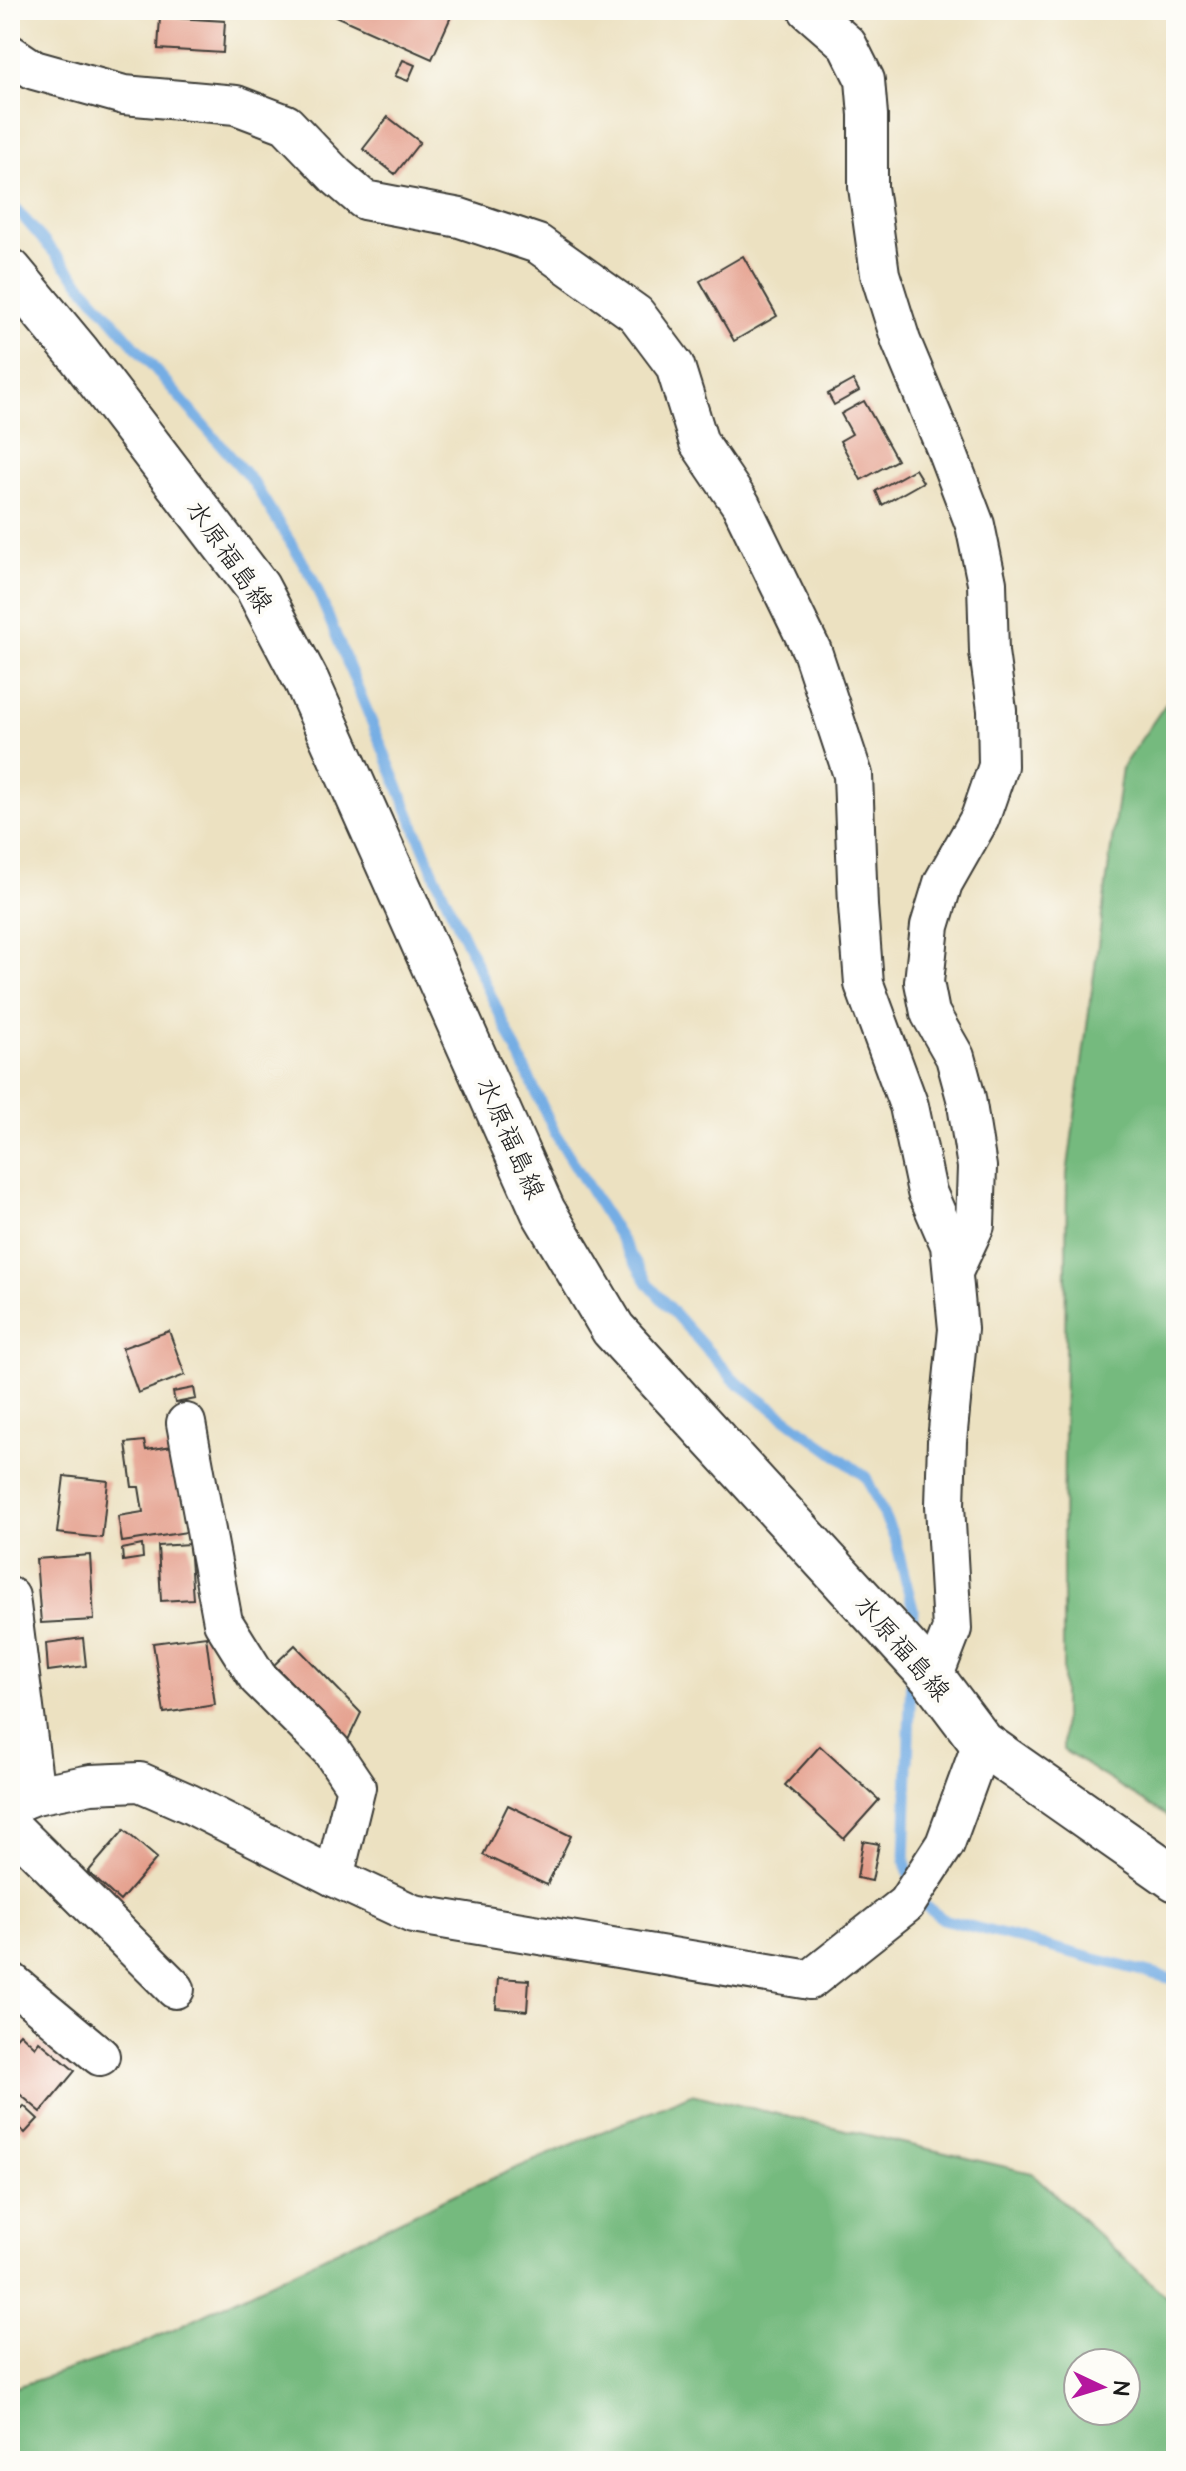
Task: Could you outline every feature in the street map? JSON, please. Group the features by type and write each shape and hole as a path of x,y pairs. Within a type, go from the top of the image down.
{"main road":[{"name":"水原福島線","path":"10,271 78,353 257,587 307,682 543,1211 613,1329 933,1678 982,1743 1176,1879"}],"street":[{"path":"808,10 847,44 865,80 868,187 880,274 901,341 975,525 987,583 998,766 980,818 943,883 930,926 924,982 930,1013 955,1057 966,1098 977,1167 975,1225 953,1272"},
{"path":"10,54 34,70 124,95 236,105 286,124 364,200 460,218 538,244 636,314 675,366 699,443 741,505 812,651 853,775 864,984 909,1106 927,1192 950,1245 958,1329 947,1441 945,1505 952,1629 933,1678"},
{"path":"186,1423 223,1622 258,1678 331,1750 356,1787 334,1877"},
{"path":"11,1610 22,1800 91,1784 140,1782 413,1914 810,1980 906,1904 945,1844 982,1743"},
{"path":"10,1825 175,1989"},
{"path":"10,1981 100,2056"}],"green space":[{"path":"1176,689 1176,1822 1063,1750 1063,1531 1067,1174 1122,767"},
{"path":"691,2094 1032,2173 1176,2306 1176,2461 10,2461 10,2389 136,2347 455,2194"}],"building":[{"path":"322,10 454,10 432,59"},
{"path":"160,17 225,21 223,53 158,49"},
{"path":"403,60 415,65 408,81 395,76"},
{"path":"388,117 420,142 395,174 363,149"},
{"path":"743,256 777,316 734,341 700,281"},
{"path":"853,380 859,391 834,405 828,394"},
{"path":"864,401 897,460 861,480 840,441 852,434 841,414"},
{"path":"915,469 923,482 882,505 876,491"},
{"path":"169,1331 185,1375 138,1393 122,1348"},
{"path":"194,1388 196,1399 175,1403 173,1392"},
{"path":"144,1441 146,1450 173,1446 187,1532 122,1542 118,1516 143,1512 139,1487 132,1487 126,1443"},
{"path":"64,1476 108,1481 102,1538 57,1533"},
{"path":"189,1544 193,1599 161,1601 158,1546"},
{"path":"142,1545 143,1558 123,1561 122,1549"},
{"path":"90,1555 94,1620 41,1623 36,1559"},
{"path":"206,1636 215,1705 164,1713 153,1643"},
{"path":"83,1638 86,1666 48,1671 46,1643"},
{"path":"295,1645 361,1713 348,1740 274,1665"},
{"path":"820,1746 879,1800 844,1839 785,1785"},
{"path":"508,1805 571,1836 547,1885 483,1855"},
{"path":"124,1830 157,1858 120,1901 88,1872"},
{"path":"863,1841 879,1844 872,1881 857,1878"},
{"path":"498,1978 529,1980 527,2011 496,2008"},
{"path":"20,2033 35,2047 39,2041 75,2071 41,2112 10,2086 10,2076 14,2072 10,2069 10,2044"},
{"path":"24,2106 38,2119 25,2133 11,2120"}],"waterway":[{"path":"10,202 253,482 312,577 433,871 555,1133 649,1285 734,1380 866,1477 895,1539 913,1609 912,1636"},
{"path":"910,1879 905,1861 911,1673"},
{"path":"916,1899 943,1919 1176,1980"}]}
